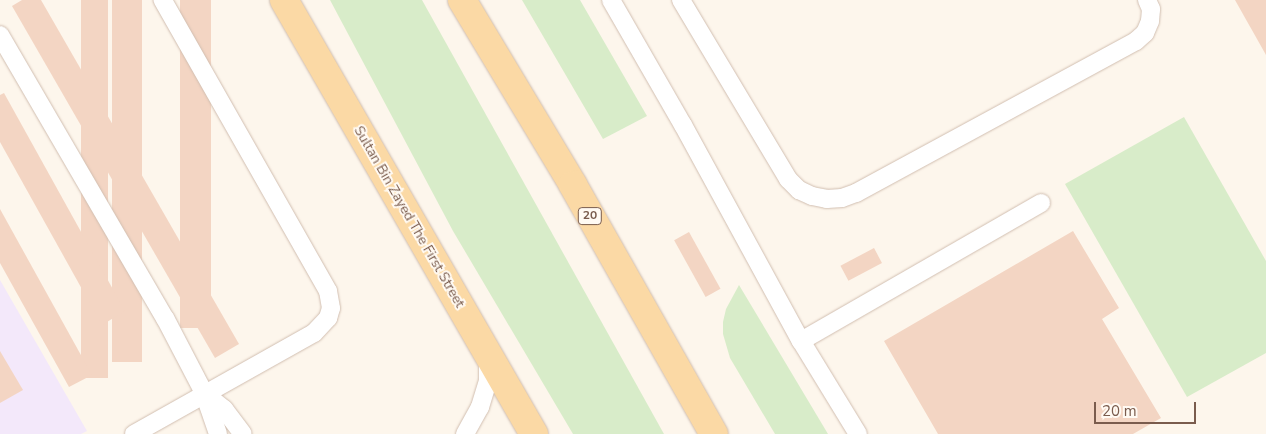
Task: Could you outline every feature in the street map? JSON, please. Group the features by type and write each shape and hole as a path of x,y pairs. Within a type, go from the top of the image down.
{"main road":[{"name":"Sultan Bin Zayed The First Street","path":"284,0 534,434"},
{"name":"20","path":"462,0 574,186 714,434"}],"lane":[{"path":"134,434 322,327 328,318 331,299 163,0"},
{"path":"681,0 788,179 799,190 812,196 827,199 842,198 856,192 1136,41 1145,33 1150,21 1150,9 1147,0"},
{"path":"616,2 801,342 858,434"},
{"path":"0,35 164,318 204,393 218,434"},
{"path":"801,342 1041,203"},
{"path":"465,434 480,407 488,381 488,354"},
{"path":"204,393 224,409 243,434"}],"shaded area":[{"path":"0,280 87,431 81,434 0,434"}],"green space":[{"path":"330,0 422,0 664,434 573,434 453,231"},
{"path":"522,0 580,0 647,116 603,139"},
{"path":"1184,117 1266,261 1266,353 1187,397 1065,184"},
{"path":"739,285 828,434 775,434 730,358 723,334 726,309"}],"building":[{"path":"22,0 41,0 239,344 215,358 12,6"},
{"path":"81,0 108,0 108,378 81,378"},
{"path":"112,0 142,0 142,362 112,362"},
{"path":"180,0 211,0 211,328 180,328"},
{"path":"1235,0 1266,0 1266,55"},
{"path":"4,93 125,311 102,325 0,142 0,95"},
{"path":"0,209 92,375 69,387 0,263"},
{"path":"1073,231 1119,308 1102,319 1161,418 1133,434 938,434 884,341"},
{"path":"689,232 721,289 706,297 674,240"},
{"path":"874,248 882,263 848,281 840,266"},
{"path":"0,351 23,390 0,403"}]}
